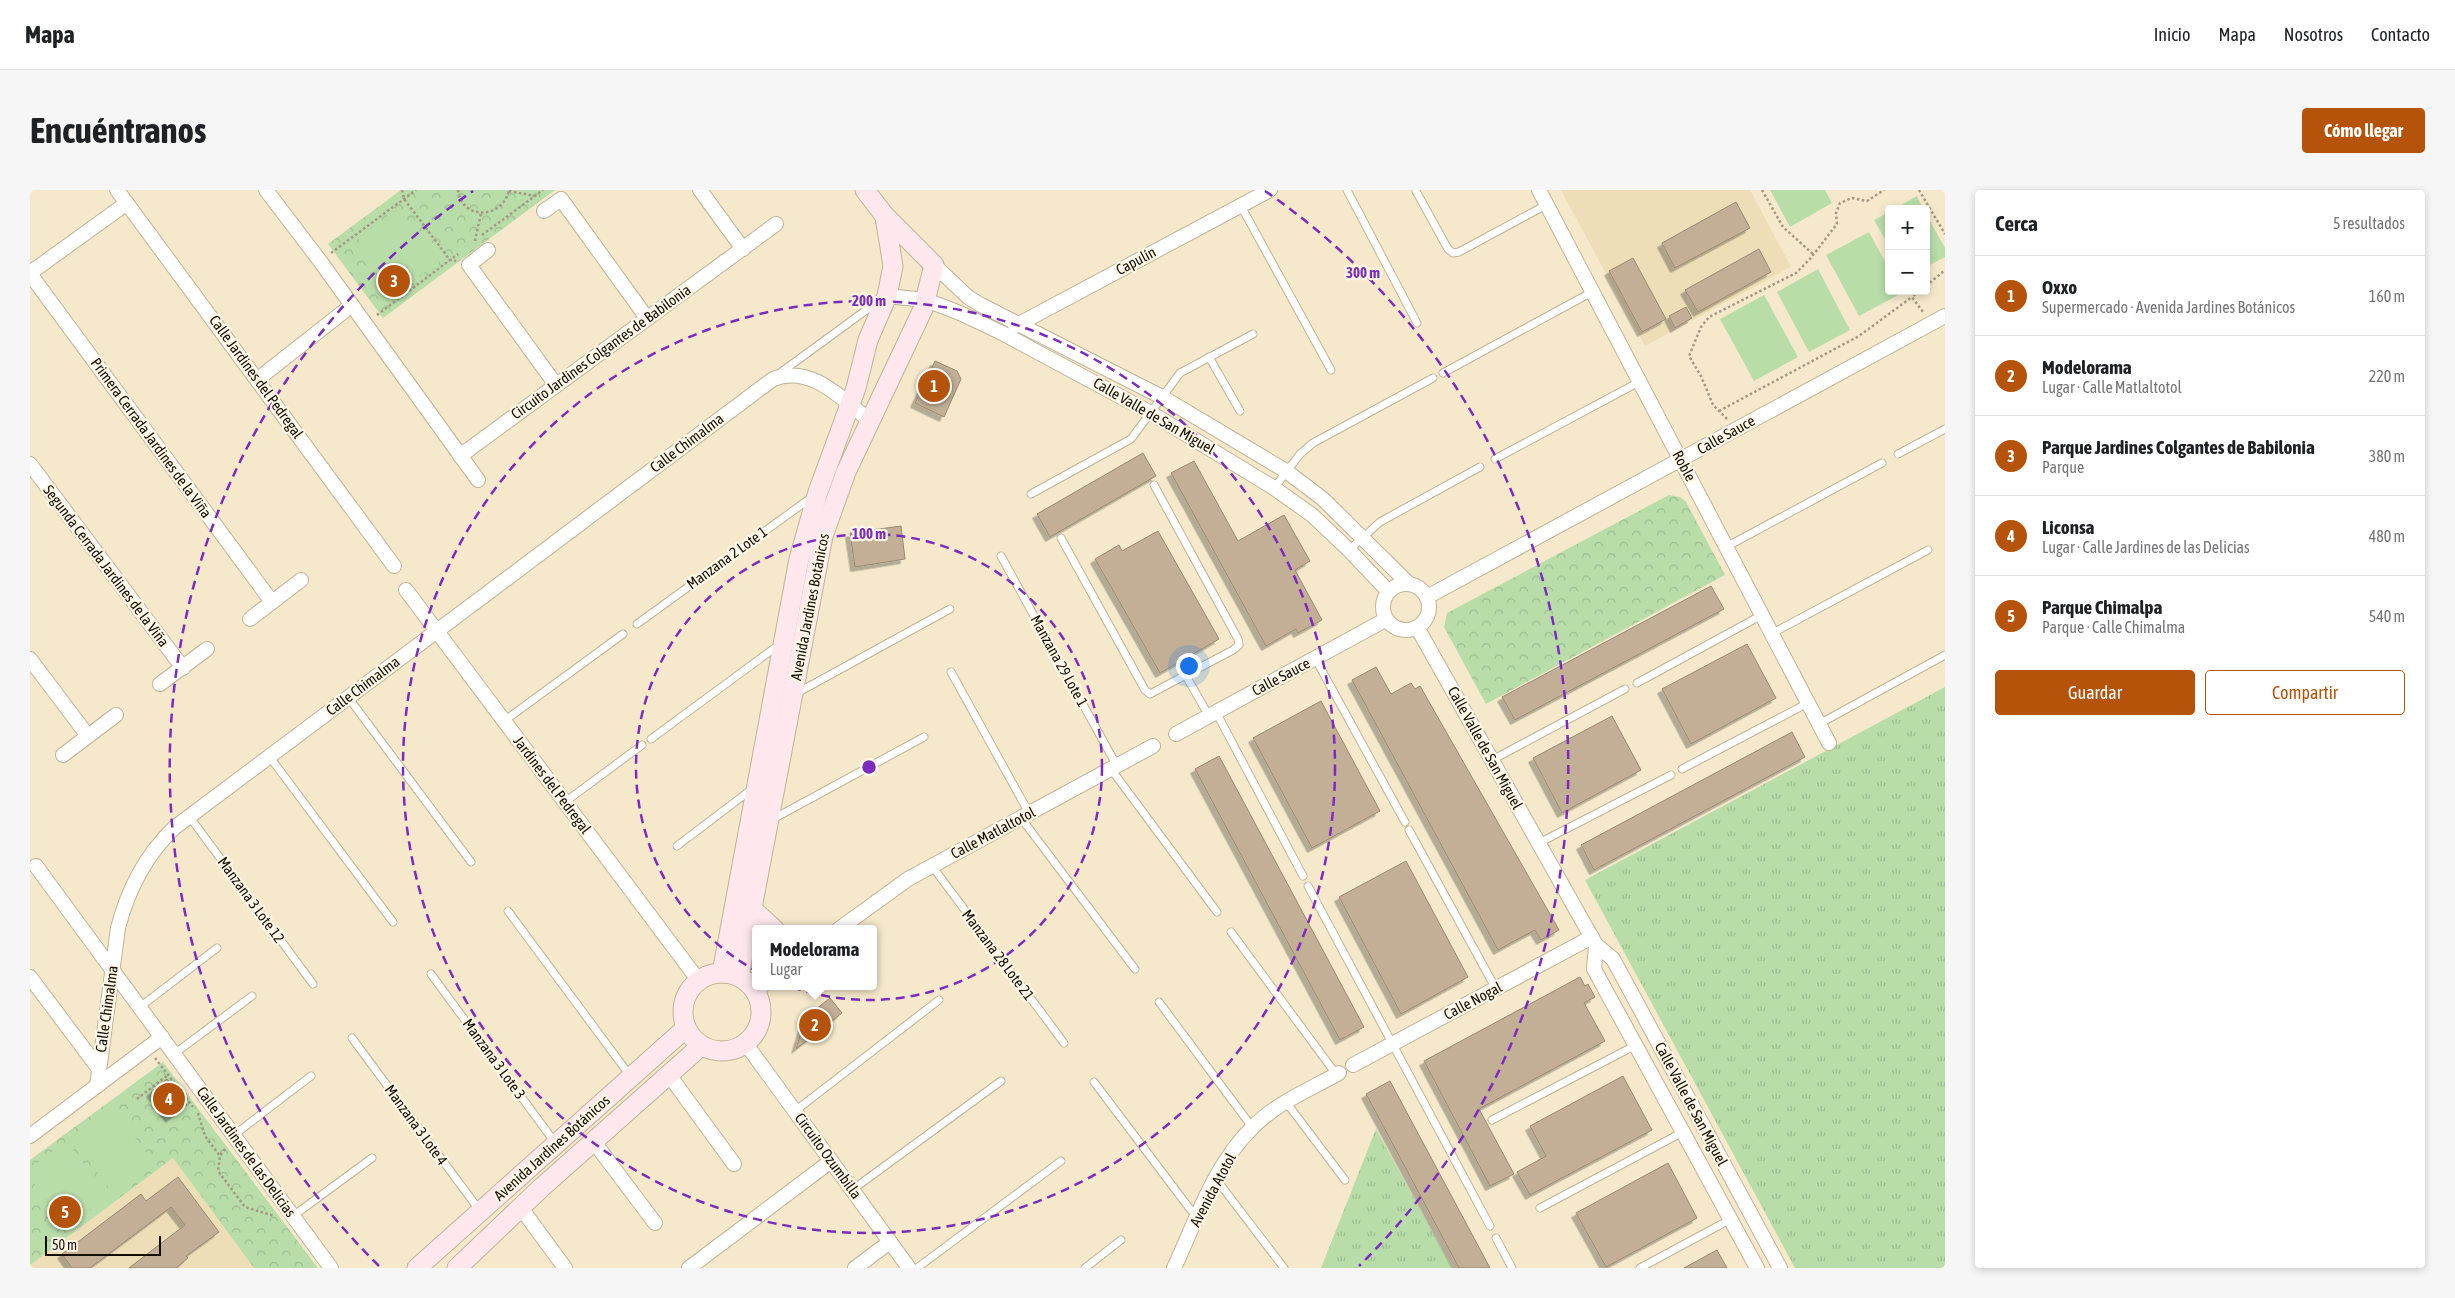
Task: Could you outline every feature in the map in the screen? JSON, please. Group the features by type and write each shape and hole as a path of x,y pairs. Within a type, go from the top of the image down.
{"street":[{"name":"Calle Jardines del Pedregal","path":"117,190 394,566"},
{"path":"266,190 320,261 478,480"},
{"path":"700,190 743,248"},
{"name":"Avenida Jardines Botánicos","path":"731,975 752,909 823,536 835,497 926,300 934,265 884,215 866,190"},
{"name":"Capulín","path":"1002,333 1270,190"},
{"name":"Roble","path":"1538,190 1829,743"},
{"path":"544,211 561,199 647,318"},
{"path":"30,273 127,203"},
{"name":"Avenida Jardines Botánicos","path":"731,975 756,785 799,559 818,492 862,368 868,340 887,296 893,266 884,215"},
{"name":"Circuito Jardines Colgantes de Babilonia","path":"460,456 776,224"},
{"path":"488,250 469,265 556,385"},
{"name":"Calle Valle de San Miguel","path":"934,265 968,297 992,312 1162,397 1286,471 1323,499 1364,536 1409,584"},
{"name":"Primera Cerrada Jardines de la Viña","path":"30,273 272,602"},
{"name":"Calle Valle de San Miguel","path":"887,296 926,300 960,313 1002,333 1151,413 1274,488 1312,515 1350,550 1388,591"},
{"path":"258,379 352,306"},
{"name":"Calle Sauce","path":"1427,597 1945,316"},
{"path":"862,368 886,385"},
{"name":"Calle Chimalma","path":"97,1086 122,911 138,873 162,840 189,816 773,379 795,375 812,379 821,383 869,420"},
{"name":"Segunda Cerrada Jardines de la Viña","path":"30,464 183,668"},
{"path":"250,618 301,580"},
{"path":"1409,584 1420,588 1427,597 1429,607 1427,617 1418,629 1403,632 1396,629 1386,620 1382,610 1383,600 1388,591 1398,585 1409,584"},
{"name":"Jardines del Pedregal","path":"406,590 699,981"},
{"name":"Calle Sauce","path":"1176,734 1386,620"},
{"name":"Calle Valle de San Miguel","path":"1418,629 1594,941 1613,959 1780,1268"},
{"path":"160,684 207,649"},
{"path":"30,659 88,736"},
{"path":"63,755 116,715"},
{"name":"Calle Matlaltotol","path":"844,925 893,889 932,866 1153,746"},
{"name":"Calle Jardines de las Delicias","path":"36,866 331,1268"},
{"path":"752,909 770,925"},
{"name":"Calle Valle de San Miguel","path":"1594,941 1594,968 1758,1268"},
{"name":"Calle Nogal","path":"1353,1065 1496,989 1594,941"},
{"path":"752,986 731,975 710,975 699,981 687,994 683,1011 686,1028 701,1046 724,1052 746,1044 759,1029 762,1010 759,990"},
{"path":"30,977 99,1068"},
{"name":"Avenida Jardines Botánicos","path":"417,1268 686,1028"},
{"name":"Calle Chimalma","path":"30,1136 162,1037"},
{"name":"Circuito Ozumbilla","path":"746,1044 909,1268"},
{"name":"Avenida Jardines Botánicos","path":"457,1268 701,1046"},
{"name":"Avenida Atotol","path":"1174,1268 1216,1179 1233,1150 1252,1127 1286,1102 1338,1073"},
{"path":"669,1074 734,1164"},
{"path":"594,1142 655,1223"},
{"path":"689,1268 831,1160"},
{"path":"521,1208 566,1268"},
{"path":"855,1268 890,1242"}],"lane":[{"path":"1347,190 1417,323"},
{"path":"1416,191 1448,249 1453,253 1459,252 1546,205"},
{"path":"1241,206 1331,370"},
{"path":"1443,372 1592,292"},
{"name":"Calle Chimalma","path":"773,379 873,304 887,296"},
{"path":"960,313 968,297"},
{"path":"1031,494 1132,439 1180,373 1254,334"},
{"path":"1209,357 1240,411"},
{"path":"1274,488 1286,471 1313,443 1432,378"},
{"path":"1495,460 1639,382"},
{"path":"1898,454 1945,429"},
{"path":"1726,547 1882,463"},
{"path":"1350,550 1364,536 1395,513 1480,467"},
{"path":"1061,538 1148,693 1157,692 1233,650 1240,642 1154,485"},
{"name":"Manzana 2 Lote 1","path":"637,624 818,492"},
{"path":"1772,634 1928,550"},
{"name":"Manzana 29 Lote 1","path":"1001,556 1114,767 1217,912"},
{"path":"792,695 950,609"},
{"path":"1637,682 1762,615"},
{"path":"504,721 623,634"},
{"path":"651,739 782,642"},
{"path":"1818,724 1945,655"},
{"path":"1316,658 1405,822"},
{"path":"951,672 1025,816 1135,969"},
{"path":"1186,676 1212,714 1303,876"},
{"path":"1492,760 1625,689"},
{"path":"348,697 471,862"},
{"path":"1682,768 1808,703"},
{"path":"768,821 924,737"},
{"path":"565,802 642,745"},
{"path":"269,756 392,922"},
{"path":"1539,843 1671,774"},
{"path":"678,846 756,785"},
{"name":"Manzana 3 Lote 12","path":"189,816 313,984"},
{"path":"1409,830 1496,989"},
{"name":"Manzana 28 Lote 21","path":"932,866 1064,1043"},
{"path":"1308,886 1490,1226"},
{"path":"508,911 632,1077"},
{"path":"1231,932 1338,1073"},
{"path":"140,1007 216,948"},
{"name":"Manzana 3 Lote 3","path":"431,974 557,1144"},
{"path":"177,1058 252,996"},
{"path":"795,1111 939,1000"},
{"path":"1159,1002 1252,1127"},
{"name":"Manzana 3 Lote 4","path":"352,1038 481,1212"},
{"path":"1492,1120 1636,1045"},
{"path":"234,1135 312,1076"},
{"path":"852,1190 1001,1081"},
{"path":"1094,1082 1197,1218"},
{"path":"1286,1102 1345,1180"},
{"path":"1540,1208 1683,1132"},
{"path":"293,1216 372,1158"},
{"path":"917,1268 1061,1161"},
{"path":"1216,1179 1284,1268"},
{"path":"1640,1268 1731,1219"},
{"path":"1496,1238 1512,1268"},
{"path":"1085,1268 1121,1240"}],"path":[{"path":"402,190 404,199 450,260 469,265 481,213"},
{"path":"320,261 416,190"},
{"path":"458,190 461,200 466,207 481,213 496,210 504,204 509,191 561,199"},
{"path":"469,245 542,190"},
{"path":"1762,190 1782,227 1814,255"},
{"path":"1738,428 1712,406 1701,376 1689,356 1701,327 1709,317 1796,272 1814,255 1837,224 1836,213 1840,203 1852,198 1866,201 1884,190"},
{"path":"1919,190 1945,234"},
{"path":"365,323 463,250"},
{"path":"1930,283 1945,270"},
{"path":"1719,411 1859,336 1915,295"},
{"path":"1912,297 1931,323"},
{"path":"147,1048 198,1113 205,1136 220,1156"},
{"path":"137,1100 168,1076 177,1058"},
{"path":"234,1135 220,1156 218,1171 245,1207 274,1216 293,1216"}],"shaded area":[{"path":"1561,190 1750,190 1791,267 1645,346"},
{"path":"173,1158 254,1268 30,1268 30,1265"}],"green space":[{"path":"401,190 555,190 383,318 328,244"},
{"path":"1770,190 1825,190 1832,203 1790,227"},
{"path":"1917,196 1921,205 1901,205"},
{"path":"399,208 439,262 397,292 358,238"},
{"path":"1885,214 1885,239 1874,220"},
{"path":"1930,221 1945,248 1945,257 1930,265"},
{"path":"1869,232 1885,262 1885,295 1898,295 1859,316 1826,255"},
{"path":"1818,269 1850,330 1809,352 1777,292"},
{"path":"1764,295 1798,357 1754,381 1720,319"},
{"path":"1669,495 1680,497 1686,502 1725,575 1486,704 1444,627 1447,613"},
{"path":"1945,687 1945,1268 1795,1268 1585,880"},
{"path":"163,1062 318,1268 254,1268 173,1158 30,1265 30,1160"},
{"path":"113,1108 153,1162 113,1193 72,1139"},
{"path":"1376,1129 1452,1268 1321,1268"},
{"path":"67,1141 108,1196 66,1227 30,1178 30,1168"}],"building":[{"path":"1736,202 1750,228 1675,268 1662,243"},
{"path":"1759,249 1771,272 1698,312 1685,290"},
{"path":"1633,258 1666,319 1642,332 1609,271"},
{"path":"1686,307 1692,318 1675,328 1669,316"},
{"path":"935,361 957,371 961,379 944,417 915,403"},
{"path":"1143,453 1156,476 1050,537 1037,514"},
{"path":"1194,461 1238,541 1284,515 1310,561 1295,570 1322,620 1298,633 1296,629 1266,646 1171,473"},
{"path":"901,526 905,559 855,567 850,533"},
{"path":"1158,531 1219,639 1160,673 1095,559 1119,545 1122,551"},
{"path":"1711,586 1724,609 1515,720 1502,697"},
{"path":"1747,644 1776,698 1691,744 1662,689"},
{"path":"1376,667 1391,694 1411,683 1415,689 1420,686 1559,930 1541,940 1535,930 1498,950 1352,680"},
{"path":"1321,701 1380,811 1312,848 1253,738"},
{"path":"1612,716 1641,770 1562,813 1533,758"},
{"path":"1792,732 1805,757 1594,870 1581,845"},
{"path":"1219,756 1364,1027 1340,1040 1195,769"},
{"path":"1406,861 1468,977 1401,1014 1339,897"},
{"path":"1580,977 1585,986 1588,984 1595,997 1584,1003 1605,1041 1479,1109 1514,1174 1490,1186 1424,1061"},
{"path":"830,998 842,1013 796,1049 806,1017"},
{"path":"1623,1076 1652,1130 1530,1195 1517,1172 1546,1156 1530,1126"},
{"path":"167,1079 187,1105 170,1118 151,1092"},
{"path":"1390,1081 1490,1268 1459,1268 1366,1094"},
{"path":"1668,1163 1697,1218 1606,1267 1576,1213"},
{"path":"178,1177 219,1232 186,1256 188,1258 176,1268 129,1268 185,1225 171,1207 90,1268 72,1268 62,1254 141,1194 146,1201"},
{"path":"1717,1250 1727,1268 1684,1268"}],"place":[{"name":"Parque Jardines Colgantes de Babilonia","path":"394,281"},
{"name":"Oxxo","path":"934,386"},
{"name":"Modelorama","path":"815,1025"},
{"name":"Liconsa","path":"169,1099"},
{"name":"Parque Chimalpa","path":"65,1212"}]}
